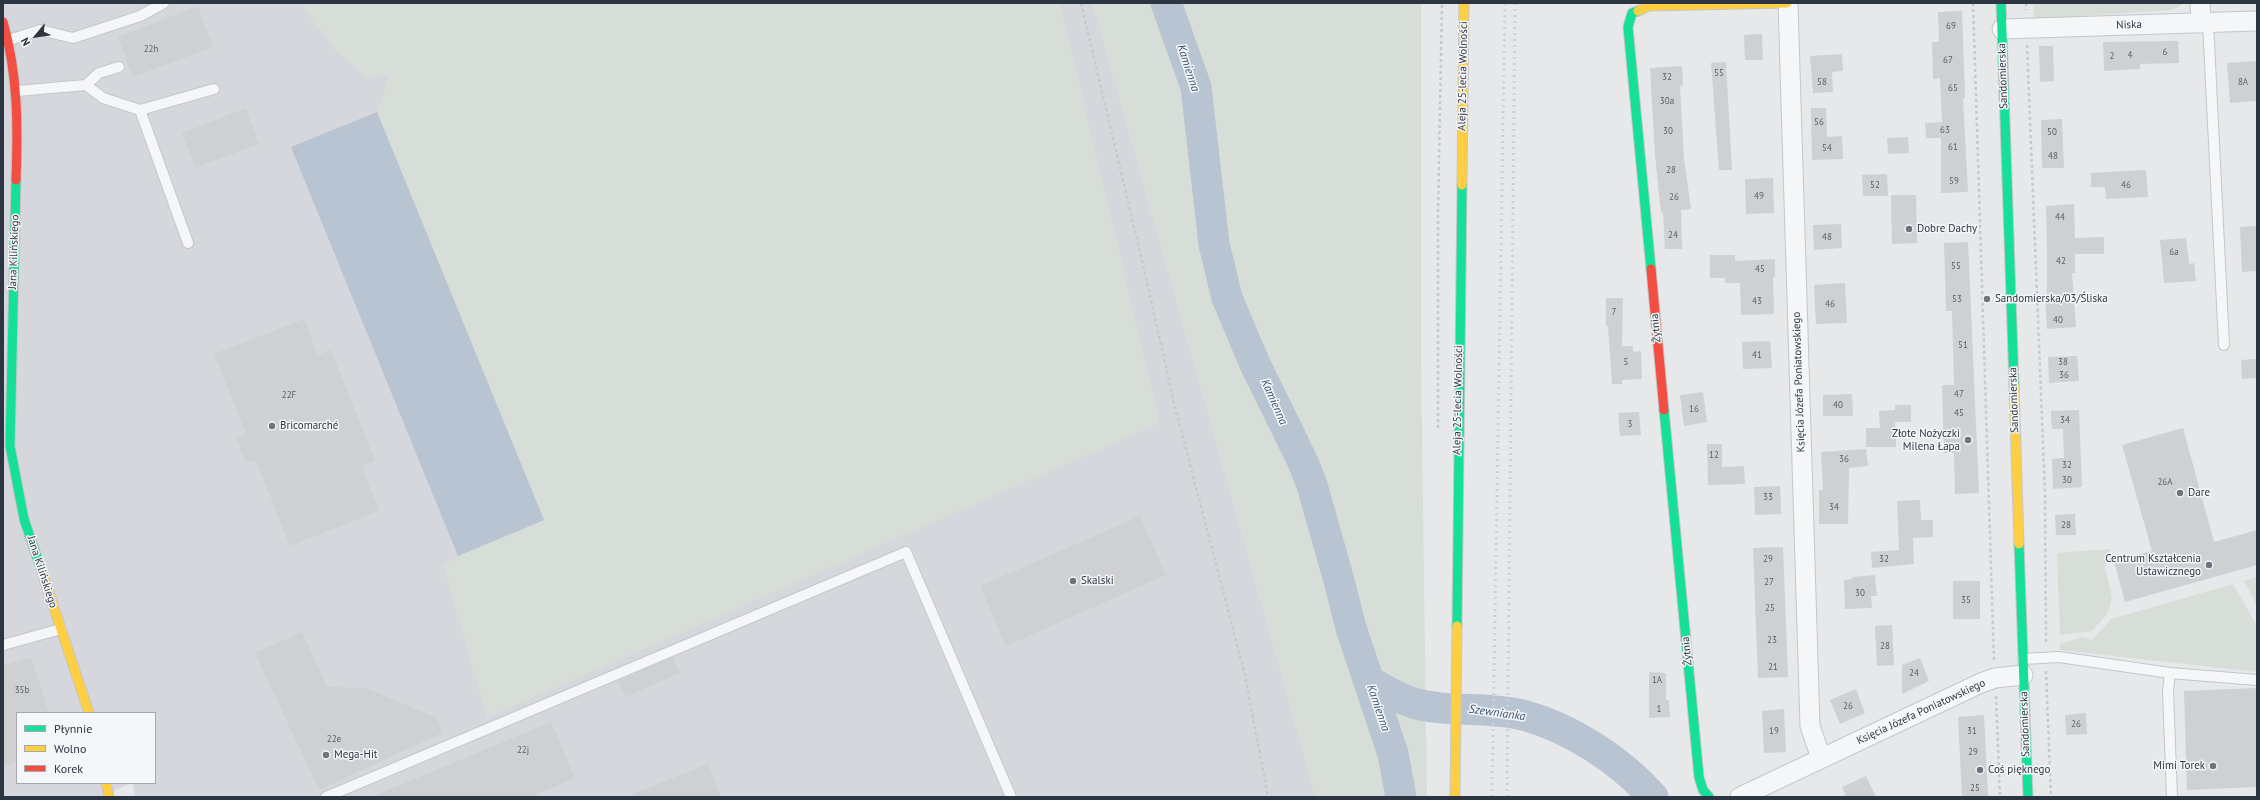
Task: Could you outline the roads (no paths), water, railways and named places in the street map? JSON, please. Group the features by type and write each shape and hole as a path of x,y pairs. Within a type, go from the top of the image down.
{"street":[{"name":"Aleja 25-lecia Wolności","path":"1455,797 1457,502 1464,3"},
{"name":"Księcia Józefa Poniatowskiego","path":"1787,3 1810,726 1821,758"},
{"name":"Żytnia","path":"1709,797 1703,790 1699,777 1628,27 1632,12 1649,6 1787,3"},
{"name":"Sandomierska","path":"2001,3 2028,797"},
{"path":"2200,3 2204,22"},
{"name":"Niska","path":"2002,29 2257,20"},
{"name":"Jana Kilińskiego","path":"3,22 9,40 17,91 18,118 11,207 6,447 24,519 88,712"},
{"name":"Księcia Józefa Poniatowskiego","path":"1760,793 1821,758 1995,678 2023,667"},
{"path":"106,784 109,797"},
{"path":"1740,797 1760,793"}],"lane":[{"path":"9,40 40,30 73,38 140,16 164,3"},
{"path":"2204,22 2224,345"},
{"path":"17,91 86,85 99,73 119,67"},
{"path":"86,85 103,98 140,110 214,89"},
{"path":"140,110 188,243"},
{"path":"326,797 906,552 1010,797"},
{"path":"3,645 61,628"},
{"path":"2023,667 2046,658 2059,657 2170,673 2257,680"},
{"path":"2170,673 2168,691 2172,797"}],"water":[{"path":"377,112 544,520 458,556 291,147"}],"waterway":[{"name":"Kamienna","path":"1166,3 1196,87 1214,244 1227,298 1255,364 1302,460 1312,485 1351,628 1393,754 1401,797"},
{"name":"Szewnianka","path":"1369,681 1396,696 1413,703 1440,708 1509,712 1523,715 1559,728 1577,737 1610,758 1626,770 1653,797"}],"railway":[{"path":"1492,797 1505,3"},
{"path":"1507,797 1515,3"}],"place":[{"name":"Dobre Dachy","path":"1909,229"},
{"name":"Sandomierska/03/Śliska","path":"1987,299"},
{"name":"Bricomarché","path":"272,426"},
{"name":"Złote Nożyczki Milena Łapa","path":"1968,440"},
{"name":"Dare","path":"2180,493"},
{"name":"Centrum Kształcenia Ustawicznego","path":"2209,565"},
{"name":"Skalski","path":"1073,581"},
{"name":"Mega-Hit","path":"326,755"},
{"name":"Mimi Torek","path":"2213,766"},
{"name":"Coś pięknego","path":"1980,770"}]}
